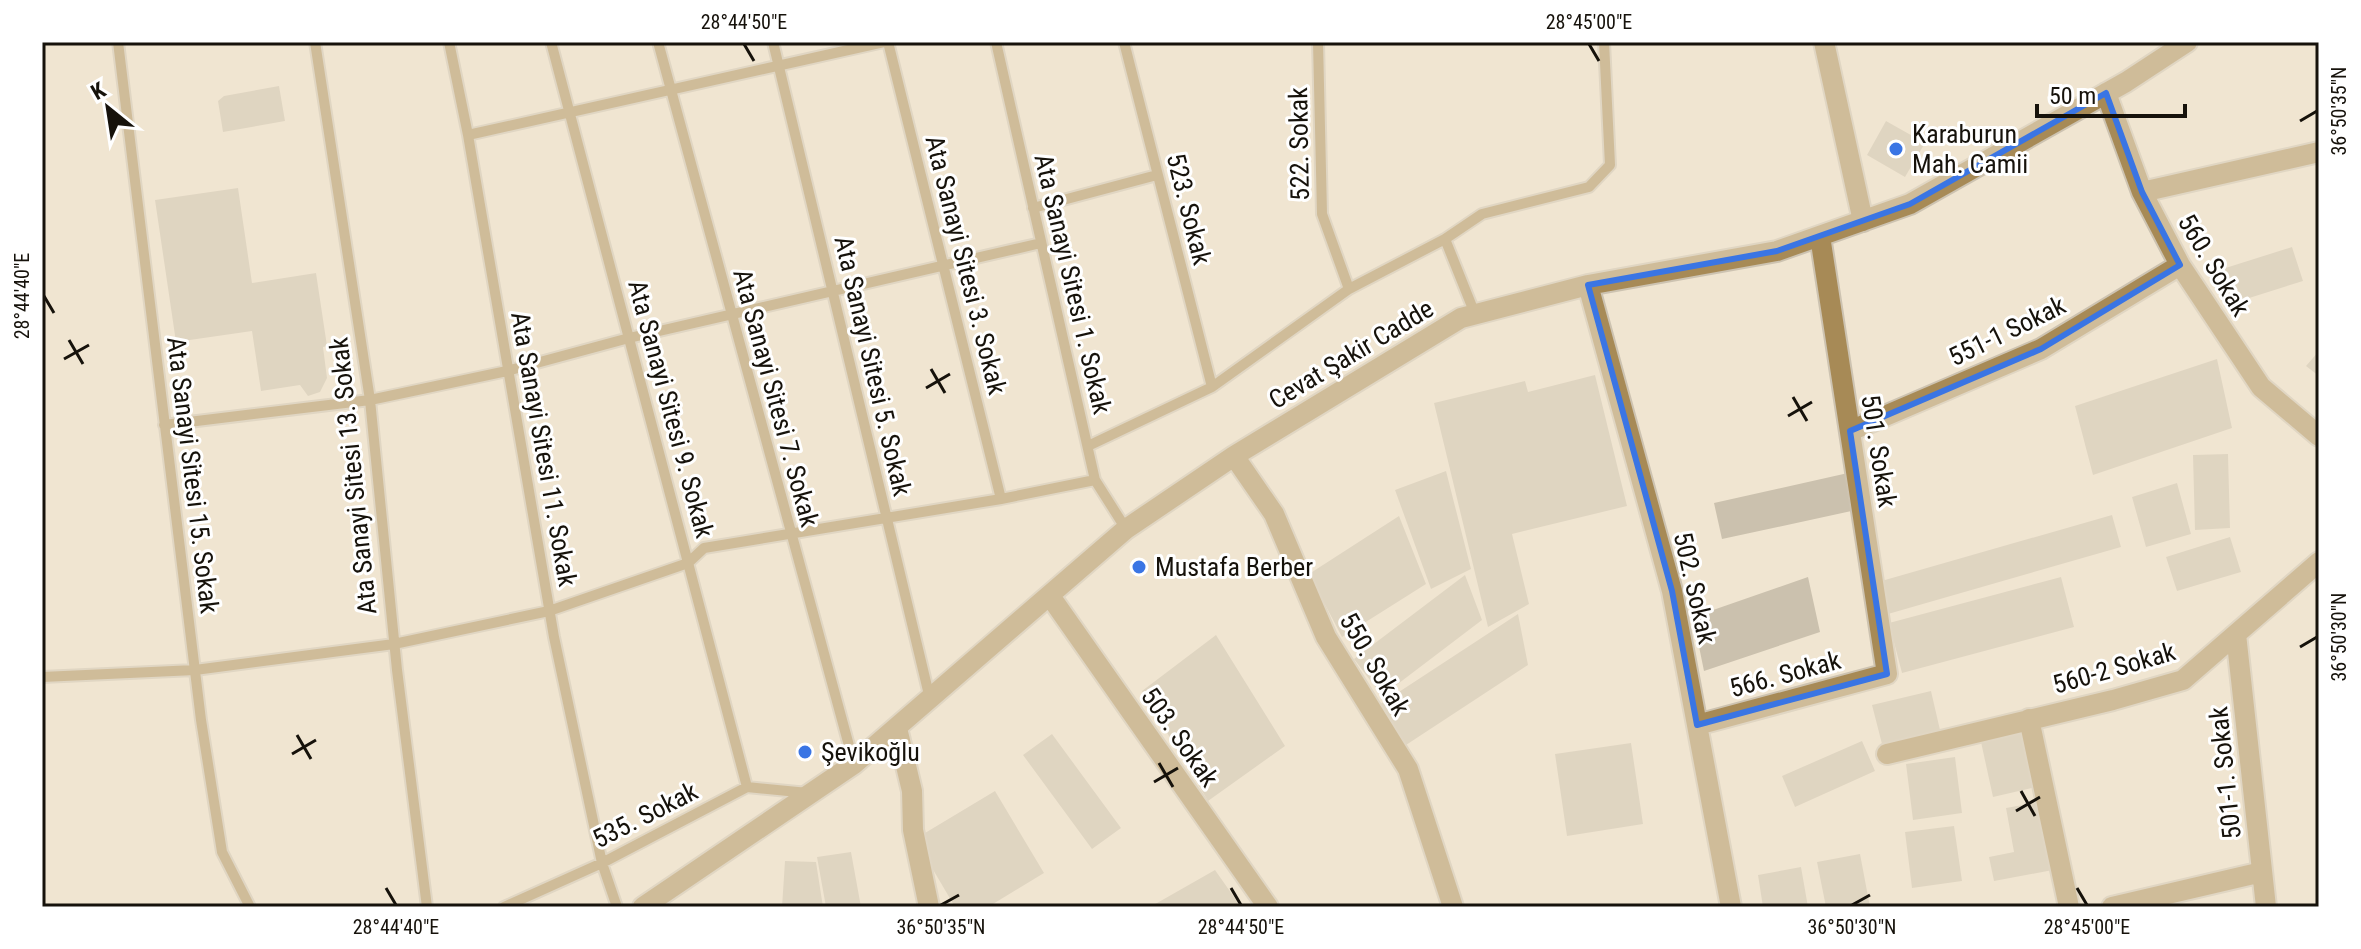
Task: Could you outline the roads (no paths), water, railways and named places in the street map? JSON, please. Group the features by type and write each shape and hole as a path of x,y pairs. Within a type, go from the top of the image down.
{"street":[{"path":"1824,42 1863,221"},
{"name":"Cevat Şakir Cadde","path":"644,907 854,764 1126,529 1234,456 1461,318 1588,285 1777,251 1910,204 2106,93 2187,42"},
{"name":"560. Sokak","path":"2106,93 2142,192 2180,265 2261,387 2319,436"},
{"path":"2142,192 2319,152"},
{"name":"501. Sokak","path":"1820,236 1887,674"},
{"name":"551-1 Sokak","path":"1850,431 2041,349 2180,265"},
{"name":"502. Sokak","path":"1588,285 1672,591 1731,907"},
{"name":"550. Sokak","path":"1234,456 1274,514 1326,637 1408,769 1453,907"},
{"name":"560-2 Sokak","path":"1887,754 2113,700 2183,680 2319,562"},
{"name":"503. Sokak","path":"1050,596 1268,907"},
{"name":"501-1. Sokak","path":"2236,634 2266,907"},
{"name":"566. Sokak","path":"1697,725 1887,674"},
{"path":"2029,719 2069,907"},
{"path":"897,728 912,791 913,830 929,907"},
{"path":"2112,907 2262,872"}],"lane":[{"name":"Ata Sanayi Sitesi 15. Sokak","path":"118,42 195,670 222,852 250,907"},
{"name":"Ata Sanayi Sitesi 13. Sokak","path":"315,42 370,400 394,644 427,907"},
{"name":"Ata Sanayi Sitesi 11. Sokak","path":"449,42 468,135 549,611 602,863 617,907"},
{"name":"Ata Sanayi Sitesi 9. Sokak","path":"551,42 747,787"},
{"name":"Ata Sanayi Sitesi 7. Sokak","path":"658,42 854,764"},
{"name":"Ata Sanayi Sitesi 5. Sokak","path":"773,42 930,701"},
{"path":"468,135 886,42"},
{"name":"Ata Sanayi Sitesi 3. Sokak","path":"886,42 1001,499"},
{"name":"Ata Sanayi Sitesi 1. Sokak","path":"996,42 1095,480 1126,529"},
{"name":"523. Sokak","path":"1124,42 1212,387"},
{"name":"522. Sokak","path":"1318,42 1322,214 1349,289"},
{"path":"1088,446 1212,387 1349,289 1445,239 1482,214 1589,187 1610,165 1604,42"},
{"path":"1033,208 1157,175"},
{"path":"1445,239 1475,314"},
{"path":"164,425 370,400 507,371 629,338 1041,243"},
{"path":"42,677 195,670 394,644 549,611 688,563 704,548 1001,499 1095,480"},
{"path":"747,787 810,794"},
{"name":"535. Sokak","path":"504,907 602,863 747,787"}],"place":[{"name":"Karaburun Mah. Camii","path":"1896,149"},
{"name":"Mustafa Berber","path":"1139,567"},
{"name":"Şevikoğlu","path":"805,752"}]}
